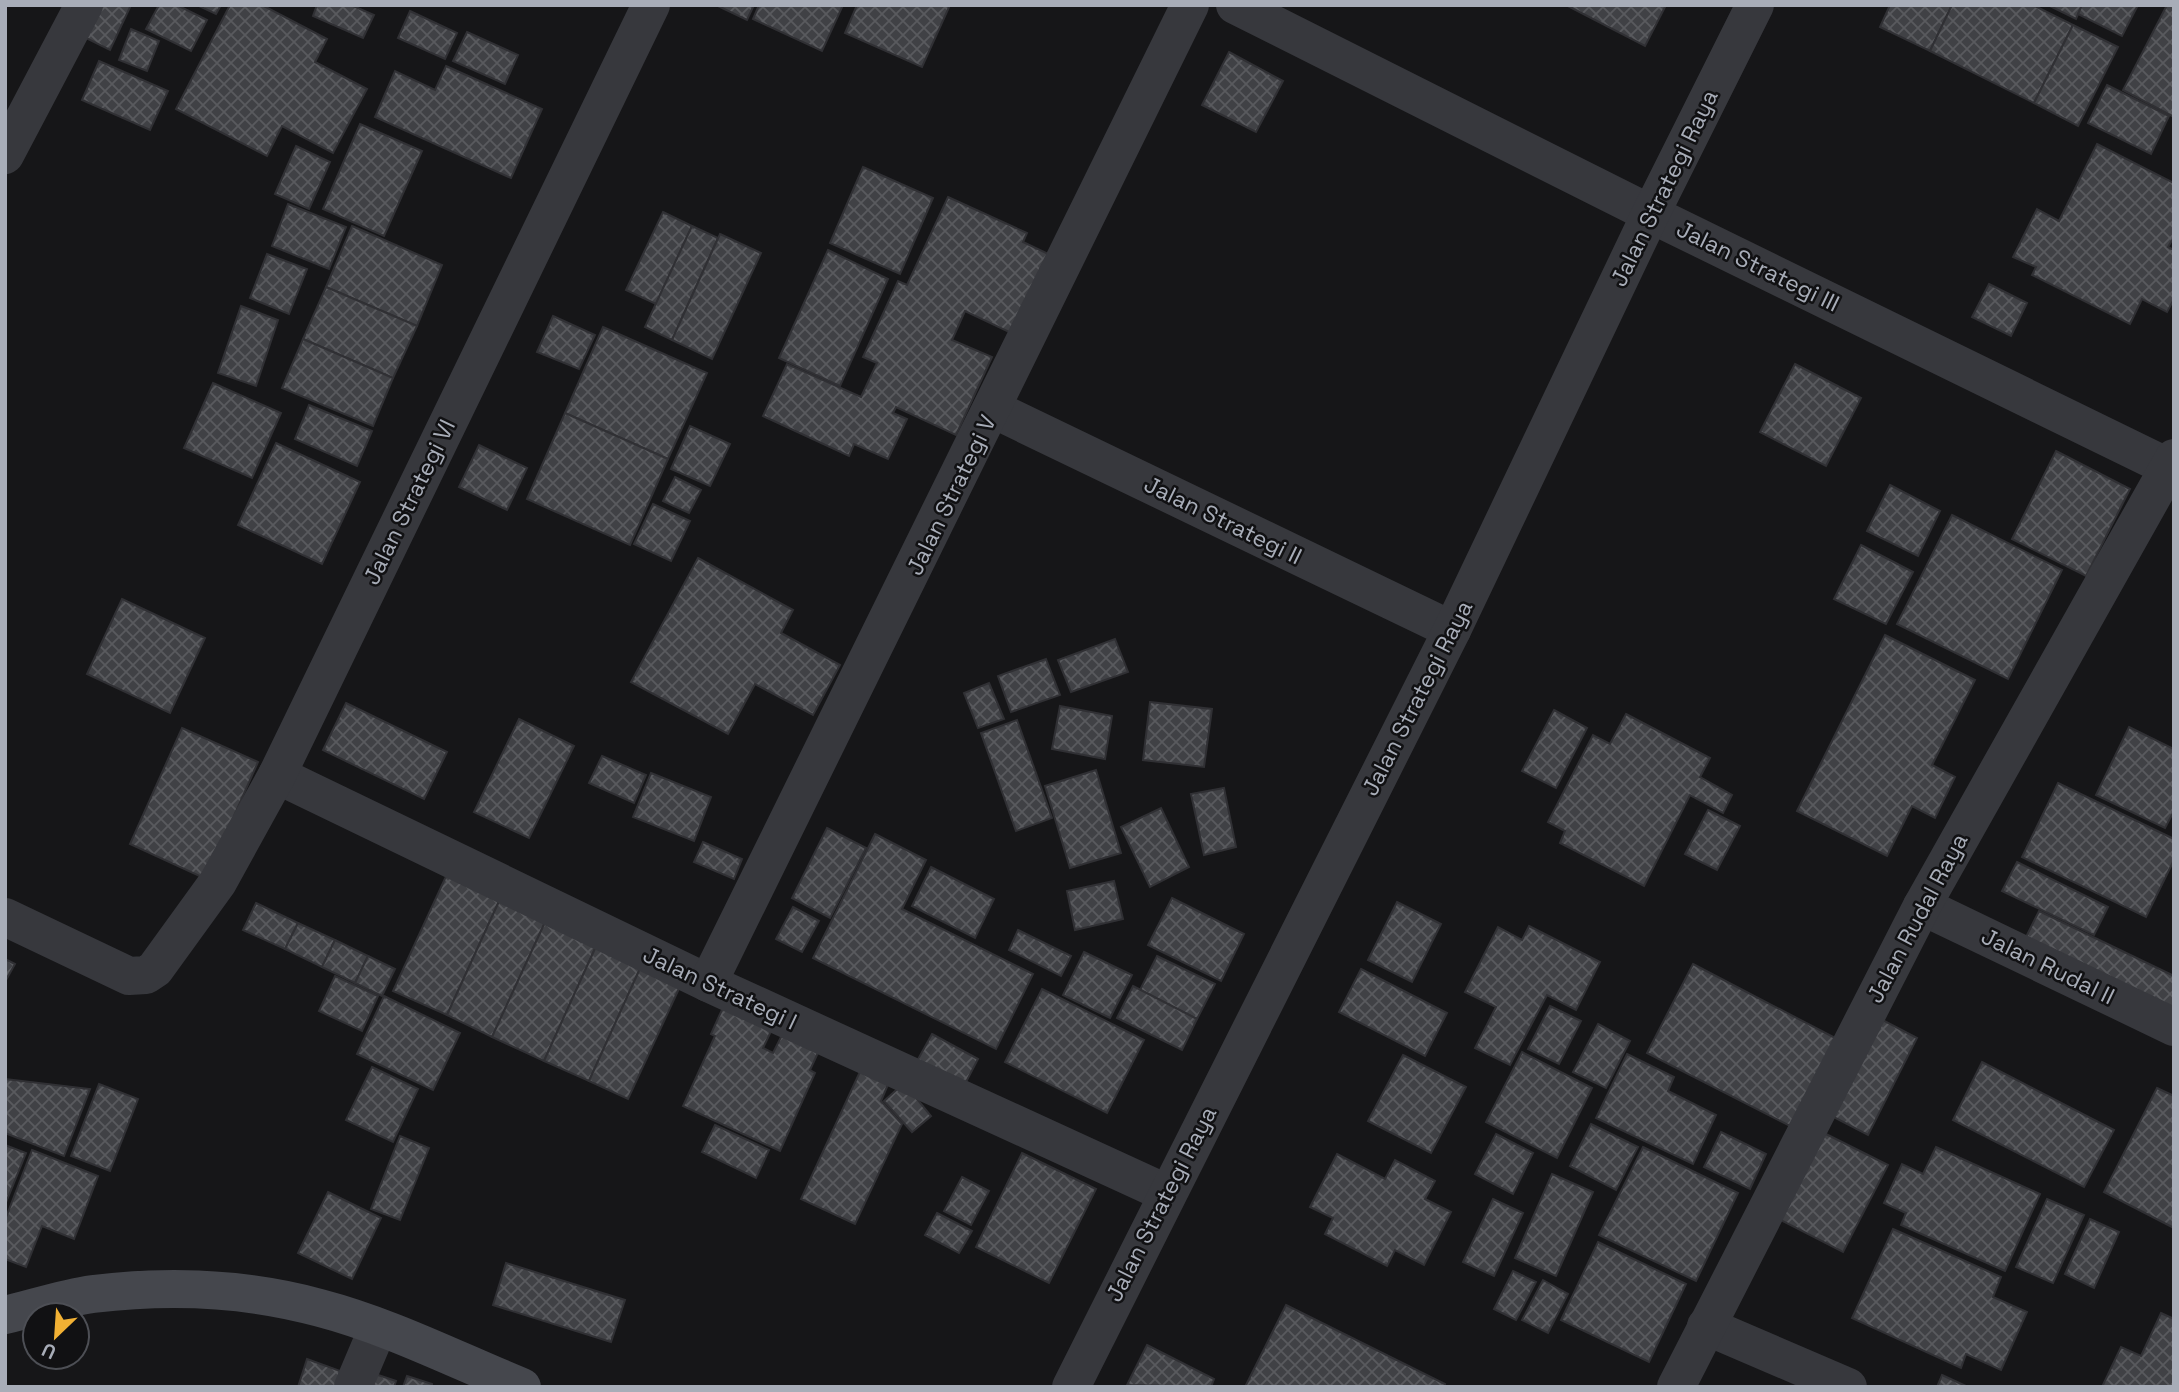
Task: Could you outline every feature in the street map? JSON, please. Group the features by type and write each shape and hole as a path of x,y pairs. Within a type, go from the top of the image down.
{"main road":[{"path":"5,1315 91,1295 197,1289 258,1295 320,1308 378,1328 522,1387"}],"street":[{"path":"5,155 84,5"},
{"name":"Jalan Strategi VI","path":"5,917 129,976 137,976 155,969 218,882 277,775 651,5"},
{"name":"Jalan Strategi V","path":"708,983 1190,5"},
{"name":"Jalan Strategi III","path":"1235,5 1716,246 2172,465"},
{"name":"Jalan Strategi Raya","path":"1070,1387 1444,626 1660,218 1755,5"},
{"name":"Jalan Strategi II","path":"993,409 1444,626"},
{"name":"Jalan Rudal Raya","path":"1676,1387 1922,906 2172,465"},
{"name":"Jalan Strategi I","path":"277,775 708,983 1166,1193"},
{"name":"Jalan Rudal II","path":"1922,906 2174,1027"},
{"path":"1706,1326 1848,1387"},
{"path":"353,1387 378,1328"}],"building":[{"path":"97,5 131,5 110,50 82,36"},
{"path":"159,5 177,5 207,20 191,51 146,29"},
{"path":"197,5 221,5 216,14"},
{"path":"230,5 262,5 327,39 315,62 367,89 333,153 282,126 267,156 176,109"},
{"path":"317,5 351,5 374,15 363,38 313,16"},
{"path":"716,5 754,5 747,20"},
{"path":"759,5 843,5 822,51 753,19"},
{"path":"857,5 950,5 922,67 845,33"},
{"path":"1566,5 1666,5 1645,46"},
{"path":"1890,5 1952,5 1930,51 1880,27"},
{"path":"1952,5 2033,5 2073,25 2034,103 1930,51"},
{"path":"2048,5 2082,5 2076,19"},
{"path":"2082,5 2138,5 2122,36 2078,14"},
{"path":"2167,5 2174,5 2174,117 2123,90"},
{"path":"410,11 457,33 445,59 398,38"},
{"path":"2073,25 2118,47 2078,126 2034,103"},
{"path":"131,29 159,41 147,71 119,60"},
{"path":"467,32 518,55 505,84 453,61"},
{"path":"1229,52 1283,81 1256,132 1202,105"},
{"path":"99,61 168,91 150,130 82,100"},
{"path":"446,66 542,109 511,178 375,117 395,71 435,90"},
{"path":"2107,85 2169,116 2151,154 2088,123"},
{"path":"360,124 422,151 384,236 323,209"},
{"path":"2097,144 2174,183 2174,237 2168,247 2174,250 2174,299 2167,312 2142,299 2130,324 2032,275 2036,267 2013,257 2037,209 2059,221"},
{"path":"296,146 330,162 309,209 275,194"},
{"path":"863,167 933,198 900,274 830,243"},
{"path":"948,197 1027,233 1023,242 1061,260 1024,339 965,311 952,340 992,357 956,435 896,407 893,413 907,419 888,459 854,444 849,456 763,416 787,364 861,397 877,363 863,357 898,281 907,285"},
{"path":"288,204 346,227 329,269 272,246"},
{"path":"663,212 692,226 656,304 626,290"},
{"path":"352,226 442,265 417,326 326,287"},
{"path":"692,226 718,238 672,340 645,327"},
{"path":"720,234 761,253 712,359 672,340"},
{"path":"828,250 888,279 840,386 779,358"},
{"path":"267,254 307,269 289,314 250,298"},
{"path":"1989,284 2027,303 2011,336 1972,317"},
{"path":"326,287 417,326 393,378 303,339"},
{"path":"241,306 278,320 256,386 218,373"},
{"path":"553,316 595,335 579,369 537,352"},
{"path":"603,327 707,373 668,459 565,413"},
{"path":"303,339 393,378 373,426 282,388"},
{"path":"1795,364 1861,398 1826,466 1760,432"},
{"path":"213,383 281,413 252,478 184,448"},
{"path":"309,405 372,431 357,466 295,439"},
{"path":"565,413 668,459 630,545 527,499"},
{"path":"690,426 730,444 710,486 671,469"},
{"path":"276,443 360,482 322,564 238,525"},
{"path":"479,445 527,468 507,510 459,487"},
{"path":"2056,451 2130,489 2086,576 2012,539"},
{"path":"675,477 701,490 689,513 663,501"},
{"path":"1890,485 1940,511 1918,556 1867,531"},
{"path":"653,504 690,521 671,561 634,544"},
{"path":"1952,515 2062,570 2008,679 1897,624"},
{"path":"1861,545 1913,572 1886,624 1834,599"},
{"path":"698,558 793,610 781,633 840,665 813,715 755,684 728,734 631,682"},
{"path":"122,599 205,638 170,713 87,674"},
{"path":"1885,635 1975,680 1932,765 1955,777 1935,818 1912,806 1887,856 1797,811"},
{"path":"1115,639 1128,672 1071,692 1058,660"},
{"path":"1046,659 1060,695 1011,712 998,676"},
{"path":"989,683 1004,719 978,728 964,693"},
{"path":"1150,702 1212,709 1204,767 1143,760"},
{"path":"346,703 447,752 424,799 323,750"},
{"path":"1060,706 1112,716 1105,759 1052,749"},
{"path":"1554,710 1587,728 1556,788 1522,771"},
{"path":"1626,714 1710,758 1700,777 1732,795 1723,813 1690,795 1644,886 1560,843 1565,831 1548,822 1593,735 1610,744"},
{"path":"519,719 574,746 529,838 474,812"},
{"path":"1017,720 1052,818 1016,831 981,733"},
{"path":"2129,727 2174,749 2174,811 2165,828 2096,795"},
{"path":"182,728 258,762 206,879 130,844"},
{"path":"602,756 646,775 634,803 589,783"},
{"path":"1096,770 1121,853 1070,868 1045,786"},
{"path":"651,773 711,797 694,841 633,817"},
{"path":"2058,783 2174,839 2174,860 2146,917 2022,857"},
{"path":"1224,788 1236,847 1204,855 1191,794"},
{"path":"1161,808 1189,867 1150,887 1121,827"},
{"path":"1708,810 1740,826 1717,870 1685,854"},
{"path":"827,828 866,848 830,918 792,898"},
{"path":"875,834 926,860 902,909 1033,974 996,1049 813,958"},
{"path":"703,842 742,859 734,879 694,862"},
{"path":"2017,862 2108,907 2094,935 2002,891"},
{"path":"931,867 994,899 975,938 912,906"},
{"path":"448,872 501,897 447,1015 393,991"},
{"path":"1114,881 1123,919 1075,930 1067,891"},
{"path":"501,897 547,918 492,1037 447,1015"},
{"path":"1172,898 1244,934 1221,981 1148,945"},
{"path":"1397,902 1441,924 1412,982 1368,960"},
{"path":"256,903 298,923 285,949 243,930"},
{"path":"793,907 819,921 802,952 776,939"},
{"path":"2039,911 2174,976 2174,1023 2020,949"},
{"path":"547,918 598,942 544,1061 492,1037"},
{"path":"298,923 335,940 322,967 285,949"},
{"path":"1529,926 1600,962 1576,1010 1547,995 1510,1065 1475,1048 1496,1007 1465,992 1498,927 1522,940"},
{"path":"1018,930 1071,956 1061,976 1009,950"},
{"path":"335,940 368,956 355,983 322,967"},
{"path":"598,942 643,962 589,1081 544,1061"},
{"path":"1084,952 1132,975 1110,1018 1063,995"},
{"path":"368,956 395,969 382,996 355,983"},
{"path":"1157,956 1215,984 1197,1019 1140,990"},
{"path":"5,959 15,964 5,982"},
{"path":"643,962 683,980 628,1099 589,1081"},
{"path":"1693,964 1841,1041 1796,1129 1647,1053"},
{"path":"1361,969 1447,1013 1425,1056 1339,1012"},
{"path":"335,976 378,996 362,1031 319,1011"},
{"path":"1133,986 1197,1019 1182,1050 1117,1018"},
{"path":"1042,989 1144,1040 1107,1113 1005,1062"},
{"path":"384,996 460,1033 433,1090 357,1054"},
{"path":"725,1003 774,1025 763,1048 773,1053 786,1027 822,1044 810,1070 815,1073 780,1151 683,1106 715,1036 711,1034"},
{"path":"1550,1006 1581,1021 1559,1064 1528,1049"},
{"path":"1873,1015 1917,1038 1868,1135 1824,1112"},
{"path":"1598,1024 1630,1041 1606,1088 1573,1072"},
{"path":"932,1034 978,1059 964,1086 917,1061"},
{"path":"1522,1052 1592,1088 1557,1158 1486,1122"},
{"path":"1627,1054 1674,1077 1668,1091 1716,1115 1693,1164 1596,1118"},
{"path":"1403,1055 1466,1087 1431,1153 1368,1121"},
{"path":"1982,1062 2114,1130 2084,1187 1953,1120"},
{"path":"864,1063 892,1075 881,1101 902,1124 855,1224 801,1199"},
{"path":"372,1067 418,1089 393,1142 346,1120"},
{"path":"5,1079 90,1089 64,1156 5,1133"},
{"path":"904,1083 931,1116 912,1132 884,1101"},
{"path":"99,1084 138,1099 110,1171 71,1156"},
{"path":"2157,1088 2174,1096 2174,1228 2104,1192"},
{"path":"1591,1124 1638,1147 1616,1190 1570,1166"},
{"path":"715,1125 769,1150 756,1178 702,1152"},
{"path":"1816,1129 1888,1165 1843,1252 1771,1215"},
{"path":"1721,1132 1766,1154 1750,1189 1704,1167"},
{"path":"1496,1134 1533,1153 1513,1194 1475,1174"},
{"path":"400,1136 429,1148 400,1220 371,1209"},
{"path":"5,1145 26,1153 5,1205"},
{"path":"1643,1147 1738,1193 1696,1281 1599,1235"},
{"path":"1936,1147 2040,1194 2005,1271 1901,1225 1906,1213 1884,1203 1902,1164 1923,1174"},
{"path":"32,1150 98,1176 74,1239 42,1226 26,1267 5,1259 5,1220"},
{"path":"1022,1153 1096,1189 1049,1283 976,1247"},
{"path":"1337,1154 1385,1179 1395,1160 1435,1181 1425,1199 1451,1212 1424,1265 1395,1250 1387,1266 1325,1234 1333,1218 1310,1207"},
{"path":"1552,1174 1593,1192 1556,1276 1515,1258"},
{"path":"962,1177 989,1191 971,1225 944,1211"},
{"path":"328,1192 381,1218 352,1279 298,1253"},
{"path":"1493,1199 1523,1213 1494,1276 1463,1262"},
{"path":"2047,1199 2084,1215 2053,1283 2016,1267"},
{"path":"937,1213 972,1231 959,1253 925,1235"},
{"path":"2090,1219 2119,1232 2094,1288 2065,1274"},
{"path":"1893,1229 2001,1277 1993,1297 2027,1312 2001,1370 1966,1354 1961,1368 1852,1318"},
{"path":"1598,1242 1686,1284 1649,1362 1561,1320"},
{"path":"506,1263 625,1300 611,1342 493,1305"},
{"path":"1513,1271 1536,1282 1516,1320 1494,1309"},
{"path":"1543,1280 1568,1294 1548,1333 1522,1320"},
{"path":"1286,1305 1445,1384 1444,1387 1245,1387"},
{"path":"2161,1313 2174,1319 2174,1387 2102,1387 2121,1347 2141,1356"},
{"path":"1147,1345 1214,1379 1211,1387 1127,1385"},
{"path":"307,1359 343,1372 337,1387 298,1387"},
{"path":"369,1372 396,1381 394,1387 365,1387"},
{"path":"1942,1375 1968,1387 1937,1387"},
{"path":"407,1376 432,1384 432,1387 403,1387"}]}
